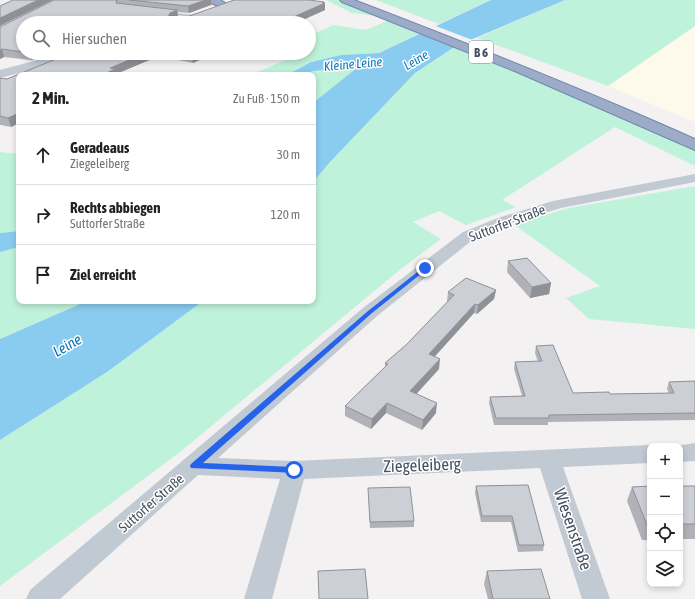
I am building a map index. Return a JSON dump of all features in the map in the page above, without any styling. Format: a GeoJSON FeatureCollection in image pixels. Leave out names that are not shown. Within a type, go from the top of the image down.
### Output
{"type":"FeatureCollection","features":[{"type":"Feature","properties":{"kind":"highway","name":"B 6"},"geometry":{"type":"LineString","coordinates":[[345,0],[371,8],[695,137]]}},
{"type":"Feature","properties":{"kind":"highway","name":"B 6"},"geometry":{"type":"LineString","coordinates":[[357,0],[371,8]]}},
{"type":"Feature","properties":{"kind":"highway","name":"B 6"},"geometry":{"type":"LineString","coordinates":[[595,96],[695,145]]}},
{"type":"Feature","properties":{"kind":"street"},"geometry":{"type":"LineString","coordinates":[[191,16],[204,10],[224,6]]}},
{"type":"Feature","properties":{"kind":"street"},"geometry":{"type":"LineString","coordinates":[[0,74],[52,60]]}},
{"type":"Feature","properties":{"kind":"street","name":"Suttorfer Straße"},"geometry":{"type":"LineString","coordinates":[[40,599],[370,312],[469,235],[503,221],[558,204],[695,178]]}},
{"type":"Feature","properties":{"kind":"street"},"geometry":{"type":"LineString","coordinates":[[683,453],[695,452]]}},
{"type":"Feature","properties":{"kind":"street","name":"Ziegeleiberg"},"geometry":{"type":"LineString","coordinates":[[194,466],[294,470],[549,460],[647,454]]}},
{"type":"Feature","properties":{"kind":"street","name":"Wiesenstraße"},"geometry":{"type":"LineString","coordinates":[[549,460],[596,599]]}},
{"type":"Feature","properties":{"kind":"street"},"geometry":{"type":"LineString","coordinates":[[258,599],[294,470]]}},
{"type":"Feature","properties":{"kind":"lane"},"geometry":{"type":"LineString","coordinates":[[158,12],[204,10]]}},
{"type":"Feature","properties":{"kind":"shaded area"},"geometry":{"type":"Polygon","coordinates":[[[695,26],[695,122],[608,86],[695,26]]]}},
{"type":"Feature","properties":{"kind":"green space"},"geometry":{"type":"Polygon","coordinates":[[[326,0],[339,0],[378,16],[352,13],[326,0]]]}},
{"type":"Feature","properties":{"kind":"green space"},"geometry":{"type":"Polygon","coordinates":[[[376,0],[491,0],[439,24],[376,0]]]}},
{"type":"Feature","properties":{"kind":"green space"},"geometry":{"type":"Polygon","coordinates":[[[565,0],[695,0],[695,26],[608,86],[477,38],[565,0]]]}},
{"type":"Feature","properties":{"kind":"green space"},"geometry":{"type":"Polygon","coordinates":[[[389,20],[420,33],[379,53],[341,55],[311,62],[293,72],[258,72],[285,60],[316,60],[316,33],[333,25],[366,30],[389,20]]]}},
{"type":"Feature","properties":{"kind":"green space"},"geometry":{"type":"Polygon","coordinates":[[[456,46],[534,78],[695,151],[695,166],[615,127],[502,200],[516,207],[466,225],[439,211],[413,222],[441,239],[402,268],[180,452],[0,586],[0,440],[107,372],[199,304],[316,304],[316,178],[415,73],[456,46]]]}},
{"type":"Feature","properties":{"kind":"green space"},"geometry":{"type":"Polygon","coordinates":[[[359,67],[316,101],[316,72],[311,72],[359,67]]]}},
{"type":"Feature","properties":{"kind":"green space"},"geometry":{"type":"Polygon","coordinates":[[[0,152],[16,154],[16,231],[0,233],[0,152]]]}},
{"type":"Feature","properties":{"kind":"green space"},"geometry":{"type":"Polygon","coordinates":[[[695,186],[695,329],[589,319],[566,298],[600,286],[513,224],[569,208],[695,186]]]}},
{"type":"Feature","properties":{"kind":"green space"},"geometry":{"type":"Polygon","coordinates":[[[16,248],[16,304],[80,304],[0,339],[0,252],[16,248]]]}},
{"type":"Feature","properties":{"kind":"water"},"geometry":{"type":"Polygon","coordinates":[[[491,0],[565,0],[456,46],[415,73],[316,178],[316,101],[358,67],[311,72],[293,72],[311,62],[341,55],[379,53],[491,0]]]}},
{"type":"Feature","properties":{"kind":"water"},"geometry":{"type":"Polygon","coordinates":[[[16,231],[16,248],[0,252],[0,233],[16,231]]]}},
{"type":"Feature","properties":{"kind":"water","name":"Leine"},"geometry":{"type":"Polygon","coordinates":[[[199,304],[107,372],[0,440],[0,339],[78,305],[199,304]]]}},
{"type":"Feature","properties":{"kind":"pier"},"geometry":{"type":"Polygon","coordinates":[[[433,25],[475,41],[458,47],[418,31],[433,25]]]}},
{"type":"Feature","properties":{"kind":"building"},"geometry":{"type":"Polygon","coordinates":[[[13,0],[38,0],[0,18],[0,6],[13,0]]]}},
{"type":"Feature","properties":{"kind":"building"},"geometry":{"type":"Polygon","coordinates":[[[54,0],[117,0],[116,3],[177,10],[170,13],[168,16],[22,16],[54,0]]]}},
{"type":"Feature","properties":{"kind":"building"},"geometry":{"type":"Polygon","coordinates":[[[129,0],[206,0],[188,6],[129,0]]]}},
{"type":"Feature","properties":{"kind":"building"},"geometry":{"type":"Polygon","coordinates":[[[234,0],[309,0],[325,3],[296,16],[190,16],[234,0]]]}},
{"type":"Feature","properties":{"kind":"building"},"geometry":{"type":"Polygon","coordinates":[[[16,19],[16,51],[0,50],[0,27],[16,19]]]}},
{"type":"Feature","properties":{"kind":"building"},"geometry":{"type":"Polygon","coordinates":[[[54,60],[129,60],[110,68],[115,69],[108,72],[24,72],[54,60]]]}},
{"type":"Feature","properties":{"kind":"building"},"geometry":{"type":"Polygon","coordinates":[[[16,75],[16,114],[8,118],[0,116],[0,78],[7,79],[16,75]]]}},
{"type":"Feature","properties":{"kind":"building"},"geometry":{"type":"Polygon","coordinates":[[[527,258],[551,283],[532,287],[508,261],[527,258]]]}},
{"type":"Feature","properties":{"kind":"building"},"geometry":{"type":"Polygon","coordinates":[[[466,278],[496,290],[478,305],[475,304],[429,354],[440,359],[410,391],[437,403],[423,420],[387,403],[372,419],[345,406],[388,364],[385,363],[406,345],[454,295],[448,292],[466,278]]]}},
{"type":"Feature","properties":{"kind":"building"},"geometry":{"type":"Polygon","coordinates":[[[553,345],[573,393],[674,393],[669,382],[695,381],[695,413],[549,415],[549,418],[496,418],[490,397],[525,396],[515,362],[542,361],[536,346],[553,345]]]}},
{"type":"Feature","properties":{"kind":"building"},"geometry":{"type":"Polygon","coordinates":[[[528,485],[544,545],[519,545],[512,516],[482,516],[476,486],[528,485]]]}},
{"type":"Feature","properties":{"kind":"building"},"geometry":{"type":"Polygon","coordinates":[[[647,486],[647,525],[632,487],[647,486]]]}},
{"type":"Feature","properties":{"kind":"building"},"geometry":{"type":"Polygon","coordinates":[[[683,486],[695,486],[695,524],[683,524],[683,486]]]}},
{"type":"Feature","properties":{"kind":"building"},"geometry":{"type":"Polygon","coordinates":[[[410,487],[414,521],[370,522],[368,488],[410,487]]]}},
{"type":"Feature","properties":{"kind":"building"},"geometry":{"type":"Polygon","coordinates":[[[365,569],[368,599],[319,599],[318,571],[365,569]]]}},
{"type":"Feature","properties":{"kind":"building"},"geometry":{"type":"Polygon","coordinates":[[[541,569],[550,599],[493,599],[487,571],[541,569]]]}},
{"type":"Feature","properties":{"kind":"route"},"geometry":{"type":"LineString","coordinates":[[294,470],[194,466],[370,312],[425,268]]}},
{"type":"Feature","properties":{"kind":"water label","name":"Kleine Leine"},"geometry":{"type":"Point","coordinates":[353,64]}}]}
